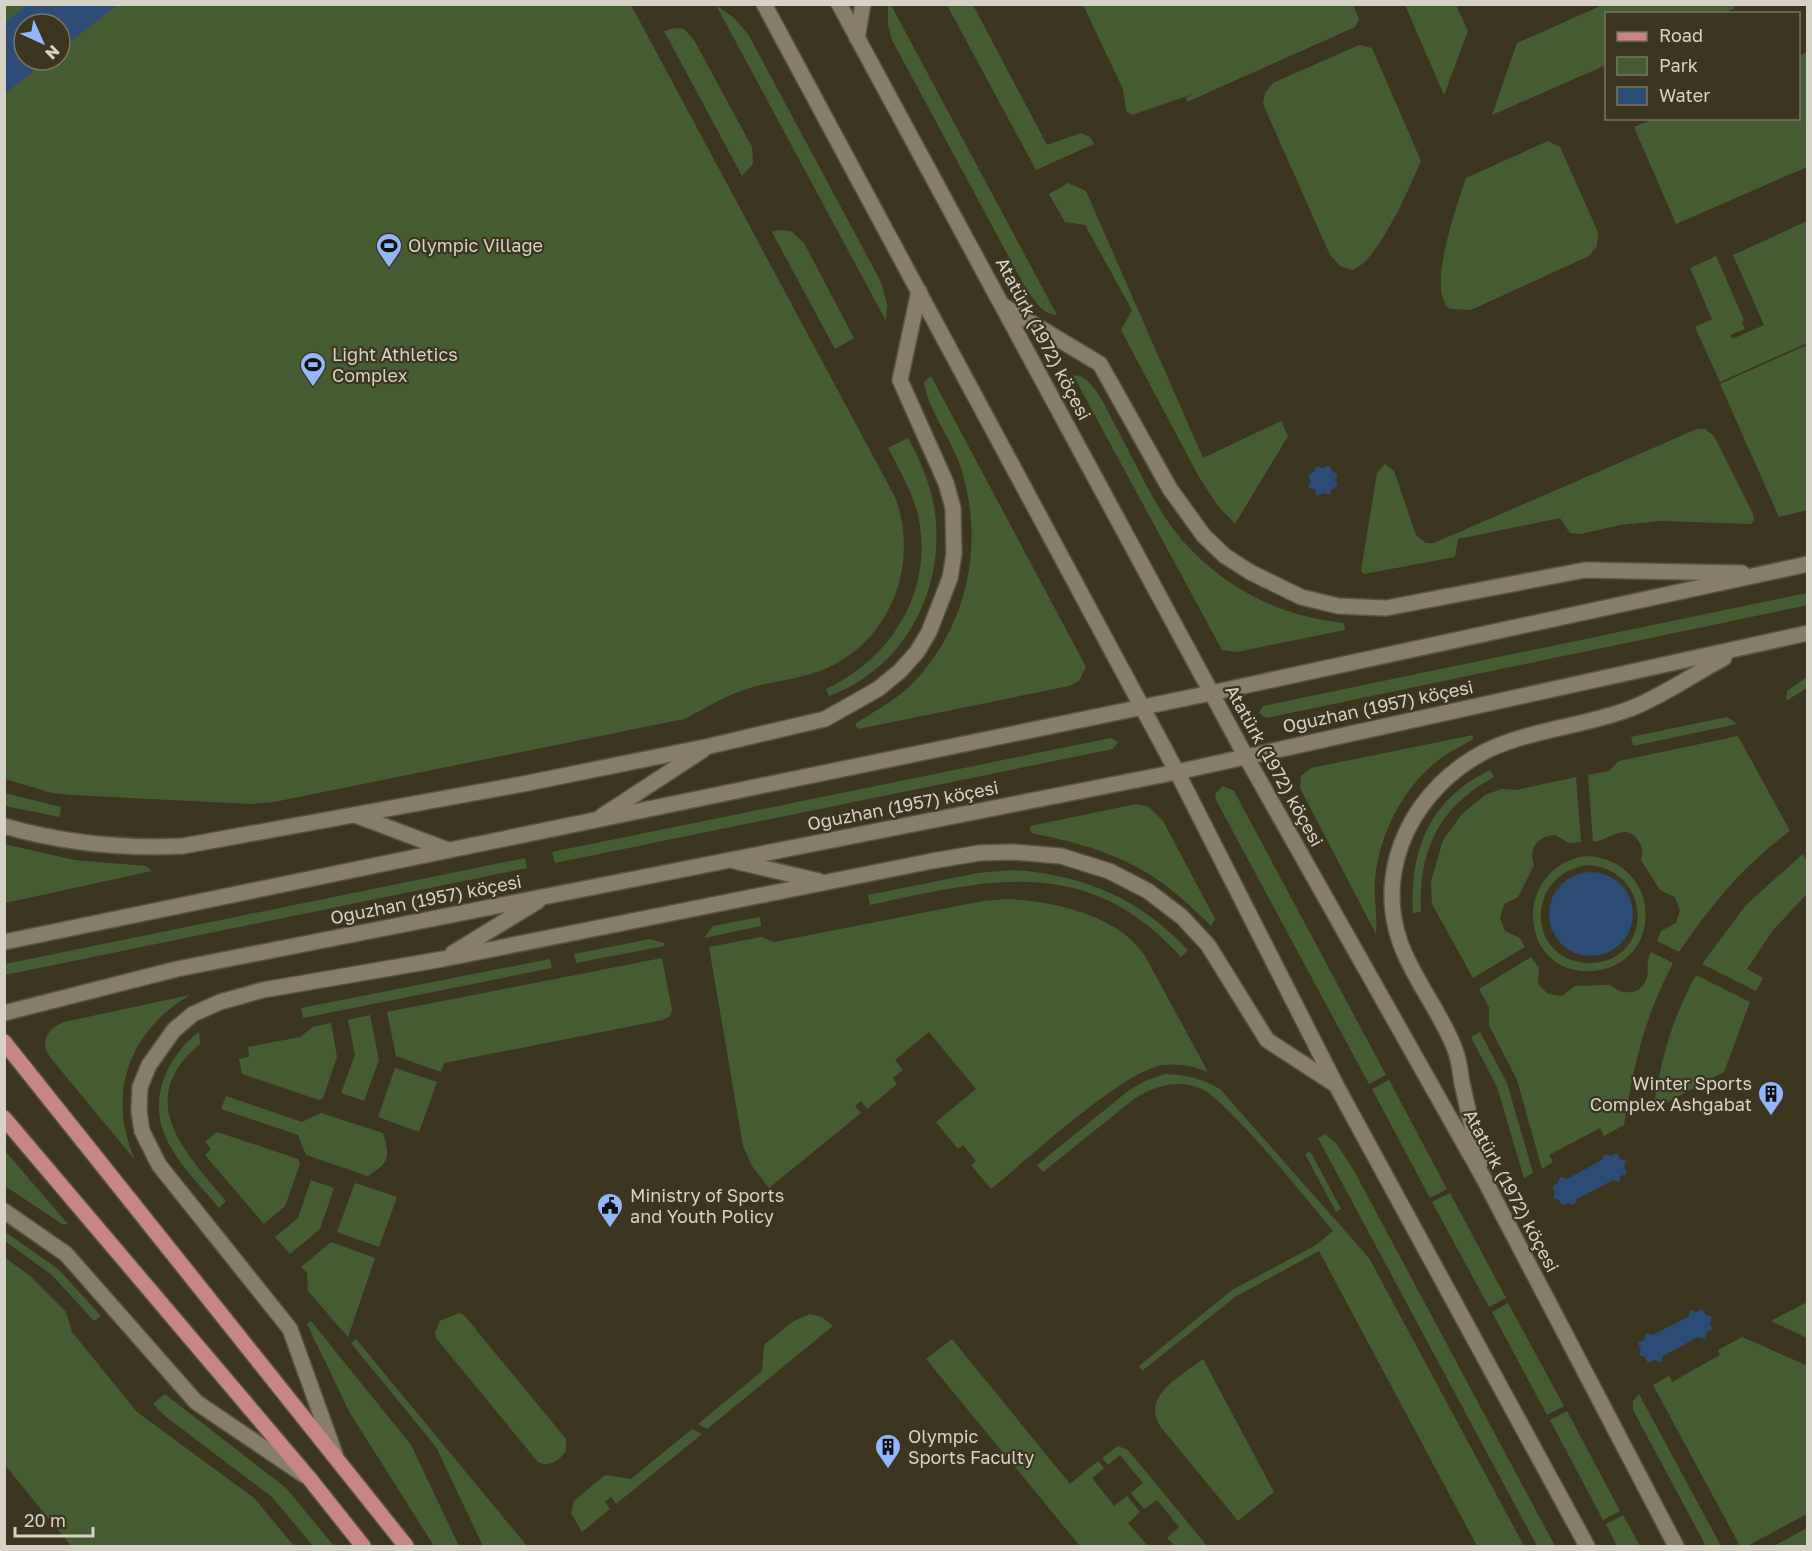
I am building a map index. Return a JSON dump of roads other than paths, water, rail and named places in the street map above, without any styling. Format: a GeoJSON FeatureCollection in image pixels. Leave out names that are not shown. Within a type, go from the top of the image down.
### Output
{"type":"FeatureCollection","features":[{"type":"Feature","properties":{"kind":"main road"},"geometry":{"type":"LineString","coordinates":[[750,4],[766,9],[919,291],[1140,708],[1177,772],[1336,1085],[1587,1546]]}},
{"type":"Feature","properties":{"kind":"main road","name":"Atatürk (1972) köçesi"},"geometry":{"type":"LineString","coordinates":[[839,4],[1245,755],[1484,1177],[1676,1546]]}},
{"type":"Feature","properties":{"kind":"main road"},"geometry":{"type":"LineString","coordinates":[[857,38],[863,4]]}},
{"type":"Feature","properties":{"kind":"main road"},"geometry":{"type":"LineString","coordinates":[[4,826],[69,841],[154,847],[183,846],[263,833],[710,746],[825,719],[849,708],[900,671],[917,652],[940,609],[950,578],[954,554],[953,508],[936,457],[900,380],[919,291]]}},
{"type":"Feature","properties":{"kind":"main road"},"geometry":{"type":"LineString","coordinates":[[1002,305],[1100,364],[1170,489],[1204,536],[1225,556],[1250,572],[1301,597],[1338,606],[1386,608],[1585,570],[1769,574]]}},
{"type":"Feature","properties":{"kind":"main road"},"geometry":{"type":"LineString","coordinates":[[4,942],[1212,693],[1808,564]]}},
{"type":"Feature","properties":{"kind":"main road","name":"Oguzhan (1957) köçesi"},"geometry":{"type":"LineString","coordinates":[[4,1013],[177,969],[1177,772],[1245,755],[1737,651],[1808,633]]}},
{"type":"Feature","properties":{"kind":"main road"},"geometry":{"type":"LineString","coordinates":[[1484,1177],[1455,1048],[1400,942],[1392,910],[1391,884],[1394,864],[1410,821],[1421,804],[1441,785],[1467,762],[1489,750],[1632,708],[1737,651]]}},
{"type":"Feature","properties":{"kind":"main road"},"geometry":{"type":"LineString","coordinates":[[596,820],[710,746]]}},
{"type":"Feature","properties":{"kind":"main road"},"geometry":{"type":"LineString","coordinates":[[354,815],[448,850]]}},
{"type":"Feature","properties":{"kind":"main road"},"geometry":{"type":"LineString","coordinates":[[335,1454],[290,1329],[159,1165],[148,1147],[139,1111],[140,1088],[149,1065],[174,1030],[194,1014],[220,1002],[263,990],[443,959],[823,882],[979,853],[1012,852],[1061,856],[1109,872],[1148,891],[1182,917],[1208,945],[1267,1040],[1336,1085]]}},
{"type":"Feature","properties":{"kind":"main road"},"geometry":{"type":"LineString","coordinates":[[729,860],[823,882]]}},
{"type":"Feature","properties":{"kind":"main road"},"geometry":{"type":"LineString","coordinates":[[443,959],[547,895]]}},
{"type":"Feature","properties":{"kind":"main road"},"geometry":{"type":"LineString","coordinates":[[4,1042],[335,1454],[406,1546]]}},
{"type":"Feature","properties":{"kind":"main road"},"geometry":{"type":"LineString","coordinates":[[4,1118],[309,1478],[363,1546]]}},
{"type":"Feature","properties":{"kind":"main road"},"geometry":{"type":"LineString","coordinates":[[4,1211],[66,1254],[196,1402],[309,1478]]}},
{"type":"Feature","properties":{"kind":"water"},"geometry":{"type":"Polygon","coordinates":[[[28,4],[117,5],[72,41],[72,12],[18,12],[28,4]]]}},
{"type":"Feature","properties":{"kind":"water"},"geometry":{"type":"Polygon","coordinates":[[[12,17],[12,72],[32,72],[5,94],[5,23],[12,17]]]}},
{"type":"Feature","properties":{"kind":"water"},"geometry":{"type":"Polygon","coordinates":[[[1329,465],[1332,471],[1338,474],[1335,480],[1338,486],[1332,489],[1330,495],[1324,493],[1317,496],[1315,490],[1308,487],[1311,481],[1308,475],[1314,472],[1316,466],[1323,468],[1329,465]]]}},
{"type":"Feature","properties":{"kind":"water"},"geometry":{"type":"Polygon","coordinates":[[[1591,872],[1607,875],[1621,884],[1630,898],[1633,914],[1630,930],[1621,944],[1607,953],[1591,956],[1575,953],[1561,944],[1552,930],[1549,914],[1552,898],[1561,884],[1575,875],[1591,872]]]}},
{"type":"Feature","properties":{"kind":"water"},"geometry":{"type":"Polygon","coordinates":[[[1617,1153],[1620,1159],[1626,1161],[1624,1167],[1627,1173],[1621,1176],[1619,1182],[1613,1180],[1577,1199],[1574,1205],[1568,1203],[1562,1206],[1559,1200],[1553,1198],[1555,1192],[1552,1186],[1558,1183],[1560,1177],[1567,1179],[1602,1160],[1605,1154],[1611,1156],[1617,1153]]]}},
{"type":"Feature","properties":{"kind":"water"},"geometry":{"type":"Polygon","coordinates":[[[1702,1309],[1706,1315],[1712,1317],[1710,1324],[1713,1329],[1707,1332],[1705,1339],[1698,1337],[1663,1356],[1661,1362],[1654,1360],[1648,1363],[1645,1357],[1639,1355],[1641,1349],[1638,1343],[1644,1340],[1646,1333],[1653,1335],[1688,1317],[1691,1310],[1697,1312],[1702,1309]]]}},
{"type":"Feature","properties":{"kind":"place","name":"Olympic Village"},"geometry":{"type":"Point","coordinates":[389,269]}},
{"type":"Feature","properties":{"kind":"place","name":"Light Athletics Complex"},"geometry":{"type":"Point","coordinates":[313,388]}},
{"type":"Feature","properties":{"kind":"place","name":"Winter Sports Complex Ashgabat"},"geometry":{"type":"Point","coordinates":[1771,1117]}},
{"type":"Feature","properties":{"kind":"place","name":"Ministry of Sports and Youth Policy"},"geometry":{"type":"Point","coordinates":[610,1229]}},
{"type":"Feature","properties":{"kind":"place","name":"Olympic Sports Faculty"},"geometry":{"type":"Point","coordinates":[888,1470]}}]}
